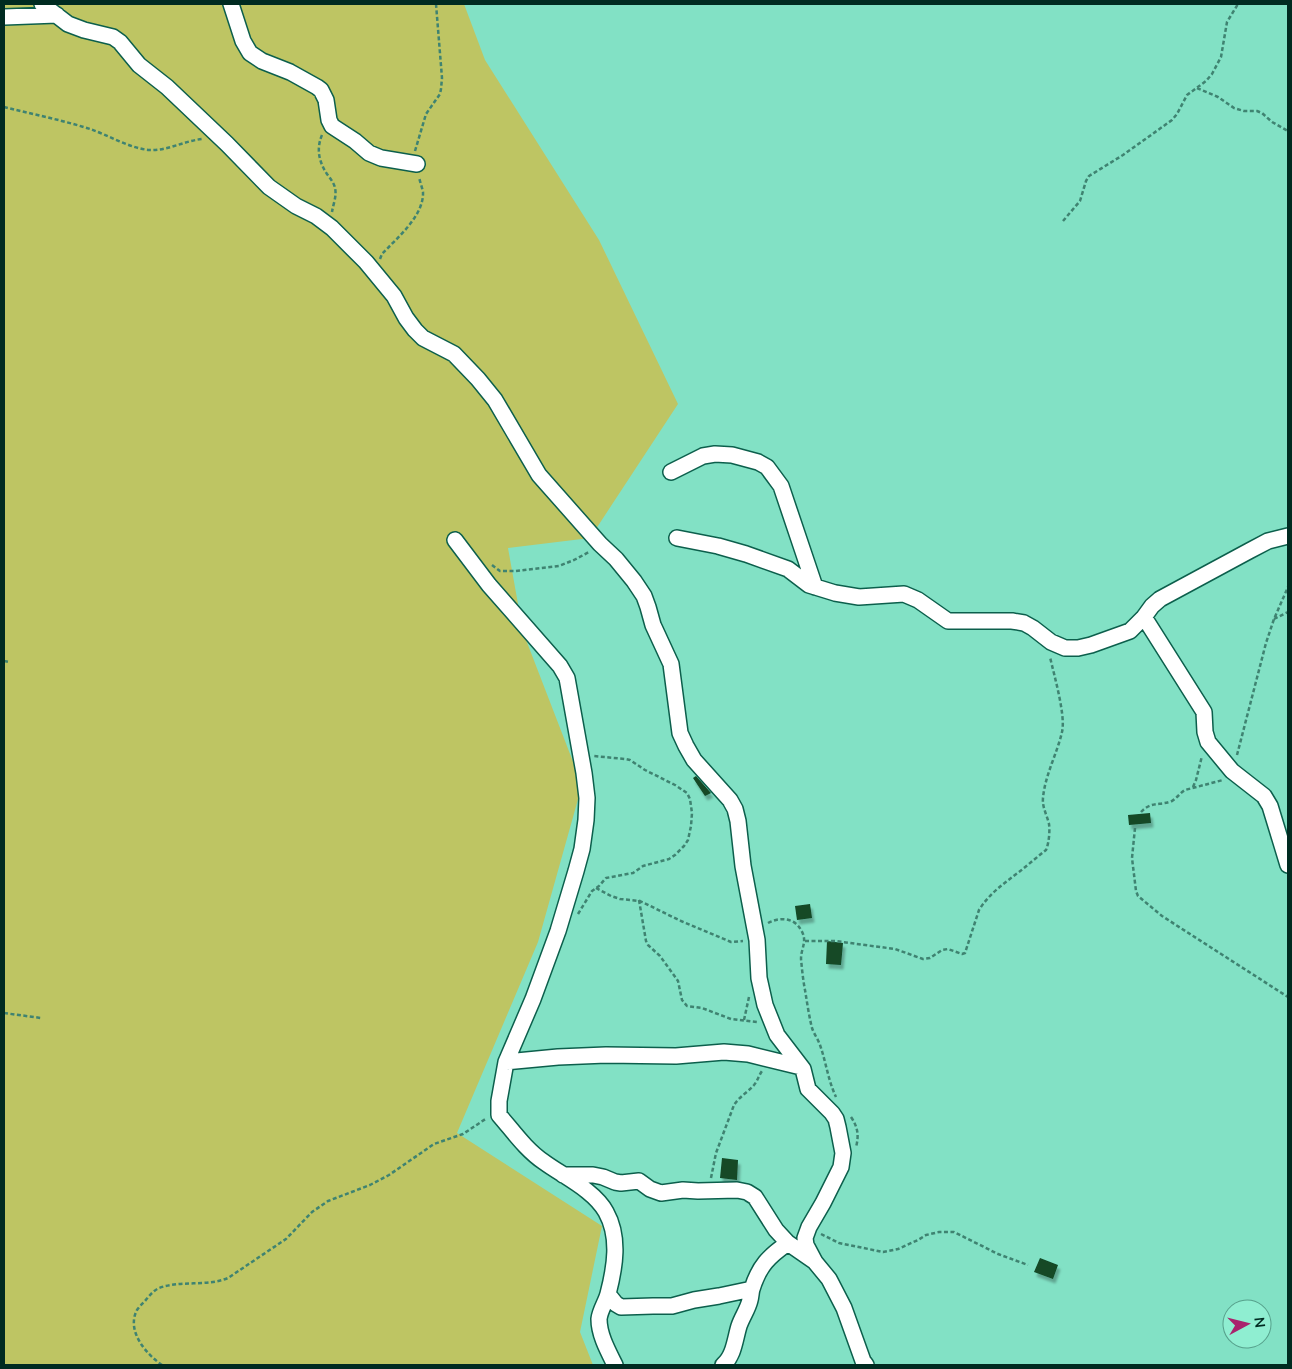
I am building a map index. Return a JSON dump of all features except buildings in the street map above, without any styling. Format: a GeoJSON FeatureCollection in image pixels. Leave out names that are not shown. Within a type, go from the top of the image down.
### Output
{"type":"FeatureCollection","features":[{"type":"Feature","properties":{"kind":"street"},"geometry":{"type":"LineString","coordinates":[[42,4],[68,24],[113,37],[120,42],[139,66],[167,87],[270,186],[296,206],[316,216],[366,262],[394,296],[415,330],[423,338],[454,354],[478,379],[495,400],[540,475],[600,544],[616,559],[644,596],[653,625],[671,664],[680,733],[694,760],[730,800],[735,810],[756,936],[761,994],[778,1035],[803,1069],[808,1089],[836,1119],[843,1153],[841,1167],[808,1228],[805,1238],[815,1262],[829,1279],[844,1308],[866,1365]]}},
{"type":"Feature","properties":{"kind":"street"},"geometry":{"type":"LineString","coordinates":[[231,4],[243,41],[250,53],[262,61],[290,72],[321,90],[326,100],[328,120],[332,126],[369,153],[381,158],[417,164]]}},
{"type":"Feature","properties":{"kind":"street"},"geometry":{"type":"LineString","coordinates":[[4,17],[57,15]]}},
{"type":"Feature","properties":{"kind":"street"},"geometry":{"type":"LineString","coordinates":[[671,472],[703,456],[715,454],[758,462],[767,467],[781,486],[814,588]]}},
{"type":"Feature","properties":{"kind":"street"},"geometry":{"type":"LineString","coordinates":[[677,538],[736,551],[788,569],[814,588],[859,597],[904,594],[918,600],[948,621],[1012,621],[1024,623],[1052,642],[1065,648],[1078,648],[1130,631],[1160,599],[1268,541],[1288,536]]}},
{"type":"Feature","properties":{"kind":"street"},"geometry":{"type":"LineString","coordinates":[[455,540],[489,585],[563,671],[566,678],[587,798],[582,849],[558,931],[533,999],[506,1062],[498,1110],[499,1115],[528,1149],[542,1162],[582,1187],[601,1204],[607,1213],[616,1252],[608,1294],[600,1314],[600,1327],[615,1365]]}},
{"type":"Feature","properties":{"kind":"street"},"geometry":{"type":"LineString","coordinates":[[1144,617],[1204,712],[1205,732],[1208,742],[1235,773],[1264,796],[1270,806],[1288,865]]}},
{"type":"Feature","properties":{"kind":"street"},"geometry":{"type":"LineString","coordinates":[[506,1062],[558,1057],[606,1055],[676,1056],[724,1052],[748,1054],[801,1067]]}},
{"type":"Feature","properties":{"kind":"street"},"geometry":{"type":"LineString","coordinates":[[563,1175],[603,1176],[621,1183],[639,1181],[650,1189],[661,1193],[683,1190],[737,1190],[751,1193],[761,1205],[776,1230],[788,1243],[815,1262]]}},
{"type":"Feature","properties":{"kind":"street"},"geometry":{"type":"LineString","coordinates":[[723,1365],[730,1356],[760,1270],[773,1253],[788,1243]]}},
{"type":"Feature","properties":{"kind":"street"},"geometry":{"type":"LineString","coordinates":[[608,1294],[621,1307],[672,1306],[752,1289]]}},
{"type":"Feature","properties":{"kind":"path"},"geometry":{"type":"LineString","coordinates":[[374,271],[382,254],[414,219],[420,209],[423,193],[415,148],[426,114],[440,94],[442,78],[436,4]]}},
{"type":"Feature","properties":{"kind":"path"},"geometry":{"type":"LineString","coordinates":[[1062,221],[1080,201],[1086,180],[1090,176],[1172,120],[1187,95],[1212,74],[1221,57],[1227,22],[1238,4]]}},
{"type":"Feature","properties":{"kind":"path"},"geometry":{"type":"LineString","coordinates":[[1197,88],[1218,97],[1234,108],[1262,113],[1272,122],[1288,131]]}},
{"type":"Feature","properties":{"kind":"path"},"geometry":{"type":"LineString","coordinates":[[4,106],[92,129],[145,150],[172,147],[199,139],[206,139]]}},
{"type":"Feature","properties":{"kind":"path"},"geometry":{"type":"LineString","coordinates":[[327,225],[336,190],[319,159],[319,148],[328,120]]}},
{"type":"Feature","properties":{"kind":"path"},"geometry":{"type":"LineString","coordinates":[[488,563],[500,571],[559,566],[582,556],[600,544]]}},
{"type":"Feature","properties":{"kind":"path"},"geometry":{"type":"LineString","coordinates":[[1141,812],[1149,806],[1174,800],[1181,792],[1214,783],[1235,773],[1266,643],[1288,587]]}},
{"type":"Feature","properties":{"kind":"path"},"geometry":{"type":"LineString","coordinates":[[1274,619],[1288,612]]}},
{"type":"Feature","properties":{"kind":"path"},"geometry":{"type":"LineString","coordinates":[[805,941],[835,941],[895,949],[923,959],[930,958],[942,950],[948,949],[962,954],[965,953],[982,905],[1001,884],[1020,872],[1046,850],[1047,847],[1049,823],[1043,805],[1043,797],[1046,780],[1063,730],[1063,718],[1046,637]]}},
{"type":"Feature","properties":{"kind":"path"},"geometry":{"type":"LineString","coordinates":[[4,661],[10,662]]}},
{"type":"Feature","properties":{"kind":"path"},"geometry":{"type":"LineString","coordinates":[[577,917],[588,896],[609,876],[634,873],[643,866],[669,859],[675,855],[688,840],[692,813],[690,799],[687,794],[675,785],[630,760],[580,754]]}},
{"type":"Feature","properties":{"kind":"path"},"geometry":{"type":"LineString","coordinates":[[1192,788],[1202,756]]}},
{"type":"Feature","properties":{"kind":"path"},"geometry":{"type":"LineString","coordinates":[[1135,828],[1132,858],[1138,896],[1162,916],[1288,997]]}},
{"type":"Feature","properties":{"kind":"path"},"geometry":{"type":"LineString","coordinates":[[596,888],[620,899],[639,900],[730,942],[756,936],[773,920],[784,918],[799,926],[805,941],[801,957],[811,1023],[836,1097]]}},
{"type":"Feature","properties":{"kind":"path"},"geometry":{"type":"LineString","coordinates":[[639,900],[646,941],[676,978],[684,1003],[692,1008],[702,1008],[732,1019],[773,1024]]}},
{"type":"Feature","properties":{"kind":"path"},"geometry":{"type":"LineString","coordinates":[[4,1013],[41,1018]]}},
{"type":"Feature","properties":{"kind":"path"},"geometry":{"type":"LineString","coordinates":[[708,1191],[716,1154],[734,1105],[757,1081],[762,1071],[776,1060]]}},
{"type":"Feature","properties":{"kind":"path"},"geometry":{"type":"LineString","coordinates":[[162,1365],[146,1351],[137,1336],[134,1324],[137,1311],[150,1294],[157,1289],[170,1286],[206,1283],[228,1278],[286,1239],[312,1212],[328,1201],[370,1185],[434,1144],[463,1134],[498,1110]]}},
{"type":"Feature","properties":{"kind":"path"},"geometry":{"type":"LineString","coordinates":[[848,1113],[854,1121],[858,1132],[856,1146]]}},
{"type":"Feature","properties":{"kind":"path"},"geometry":{"type":"LineString","coordinates":[[808,1228],[839,1243],[883,1252],[898,1249],[926,1235],[939,1232],[954,1232],[998,1254],[1028,1265]]}},
{"type":"Feature","properties":{"kind":"green space"},"geometry":{"type":"Polygon","coordinates":[[[4,4],[464,4],[485,60],[599,240],[678,404],[590,538],[508,548],[523,632],[582,785],[538,942],[457,1133],[602,1226],[580,1332],[593,1365],[4,1365],[4,4]]]}}]}
